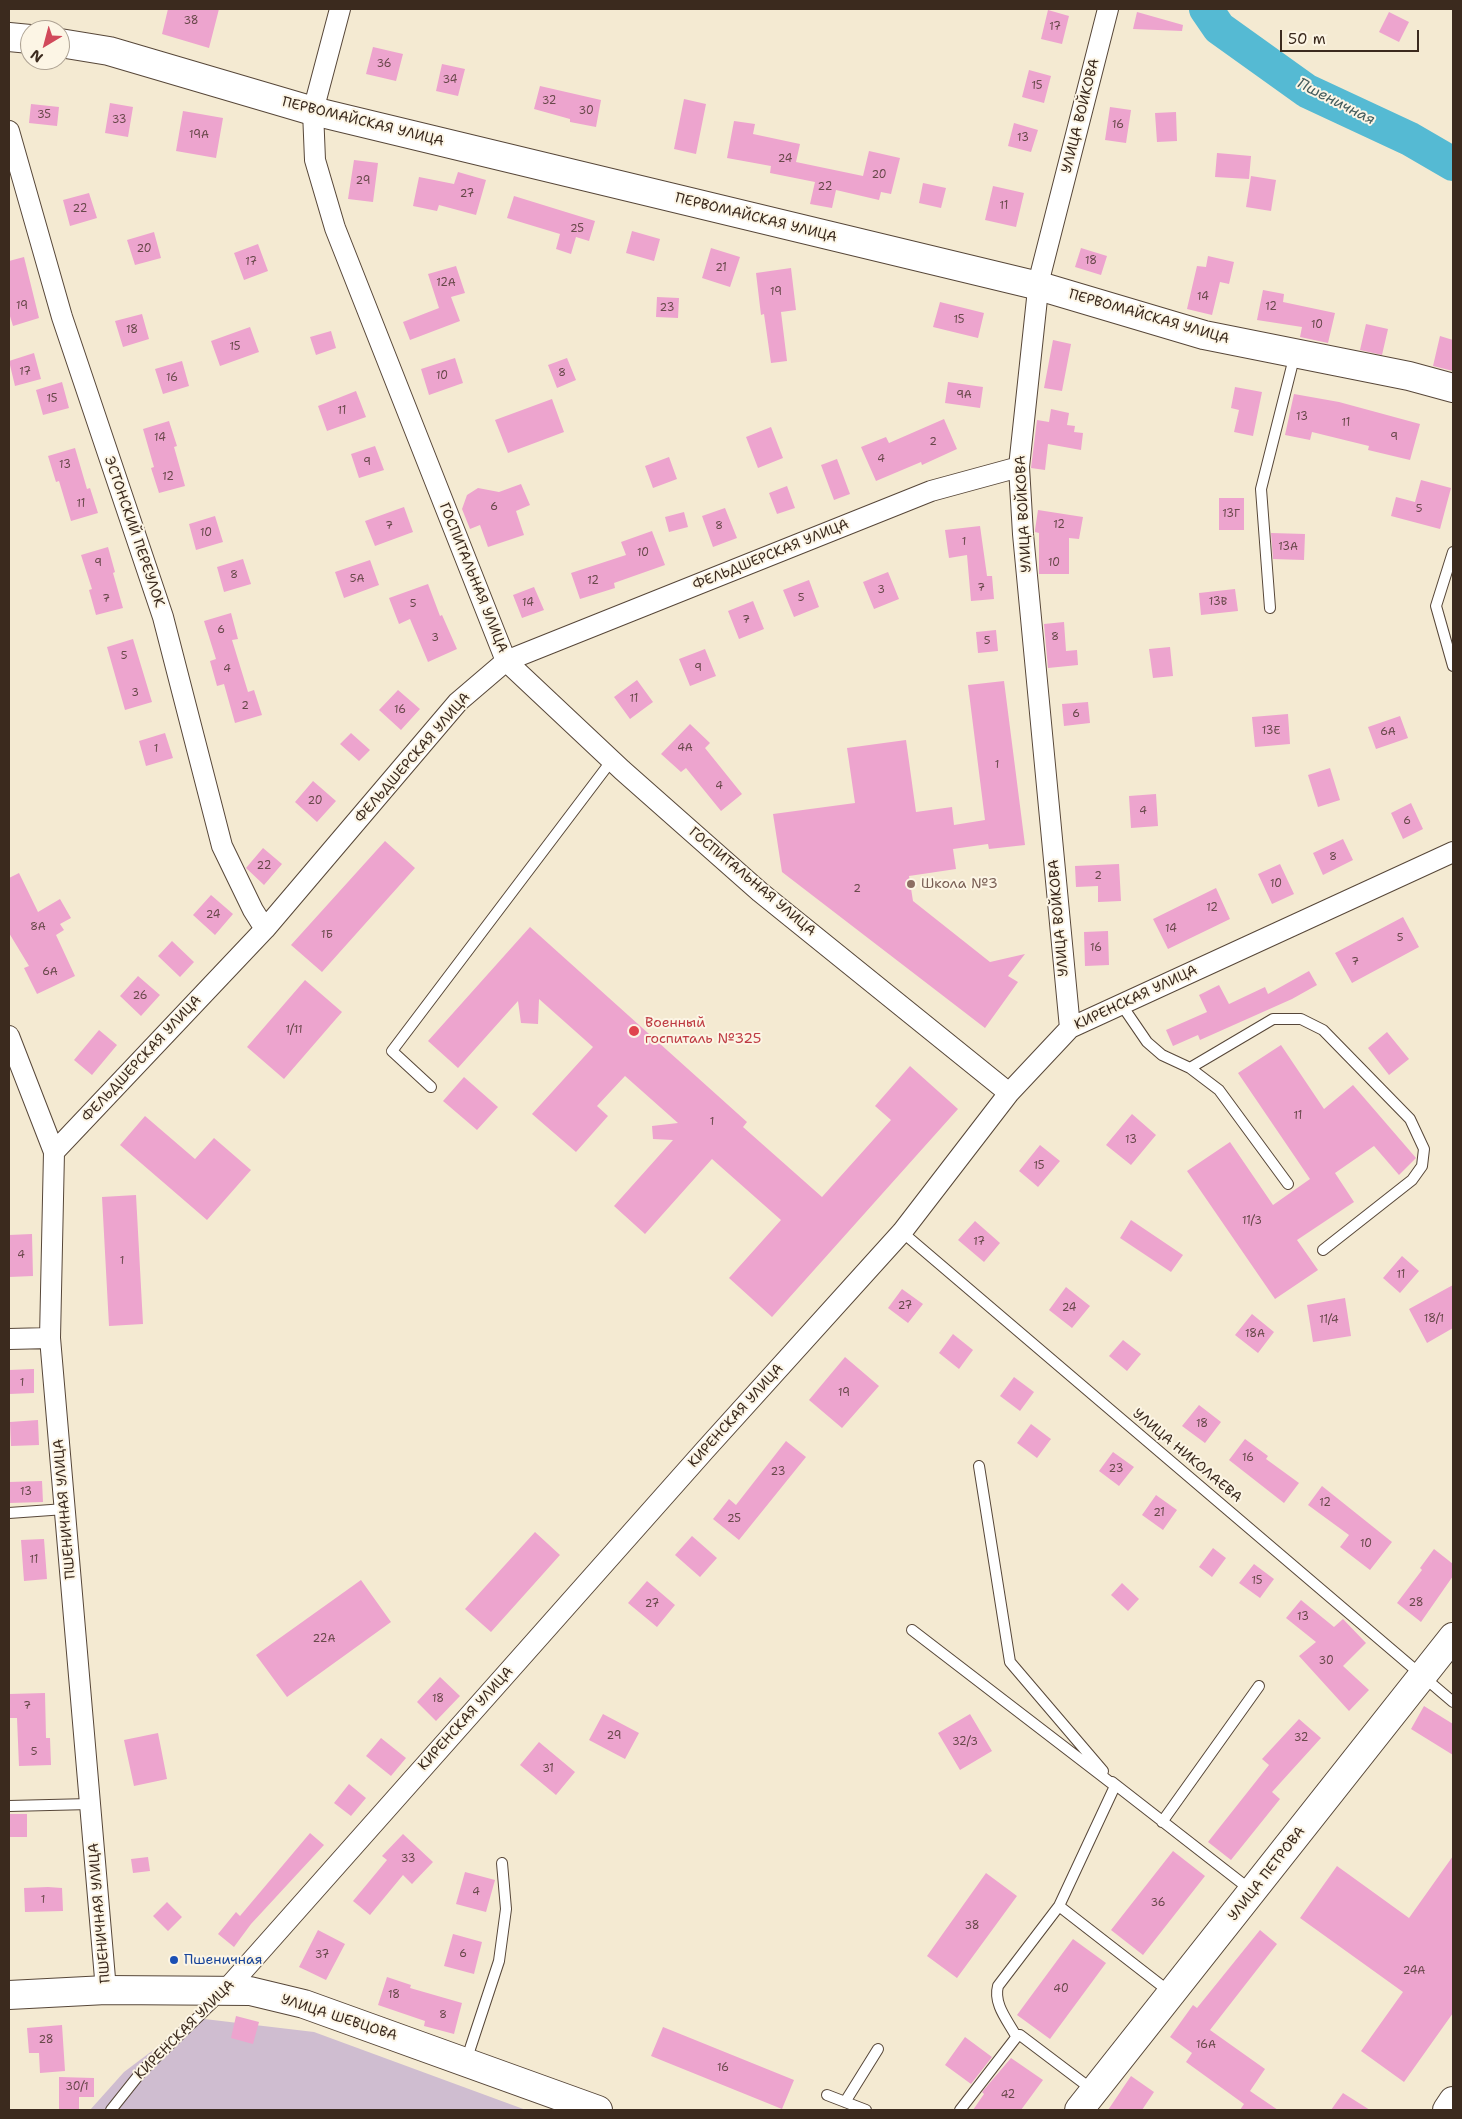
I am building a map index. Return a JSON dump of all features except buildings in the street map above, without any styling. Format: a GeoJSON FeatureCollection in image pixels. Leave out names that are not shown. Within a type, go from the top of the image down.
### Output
{"type":"FeatureCollection","features":[{"type":"Feature","properties":{"kind":"street","name":"ГОСПИТАЛЬНАЯ УЛИЦА"},"geometry":{"type":"LineString","coordinates":[[340,9],[313,111],[315,160],[335,228],[506,662],[760,892],[1009,1093]]}},
{"type":"Feature","properties":{"kind":"street","name":"УЛИЦА ВОЙКОВА"},"geometry":{"type":"LineString","coordinates":[[1070,1028],[1018,467],[1039,286],[1108,9]]}},
{"type":"Feature","properties":{"kind":"street","name":"ПЕРВОМАЙСКАЯ УЛИЦА"},"geometry":{"type":"LineString","coordinates":[[70,45],[109,52],[313,111],[1039,286],[1204,335],[1409,376],[1453,388]]}},
{"type":"Feature","properties":{"kind":"street","name":"ЭСТОНСКИЙ ПЕРЕУЛОК"},"geometry":{"type":"LineString","coordinates":[[9,131],[62,317],[163,617],[222,846],[253,910],[265,929]]}},
{"type":"Feature","properties":{"kind":"street","name":"ФЕЛЬДШЕРСКАЯ УЛИЦА"},"geometry":{"type":"LineString","coordinates":[[54,1152],[265,929],[458,702],[506,662],[931,491],[1018,467]]}},
{"type":"Feature","properties":{"kind":"street","name":"КИРЕНСКАЯ УЛИЦА"},"geometry":{"type":"LineString","coordinates":[[224,1992],[698,1457],[902,1232],[1009,1093],[1070,1028],[1453,852]]}},
{"type":"Feature","properties":{"kind":"street","name":"ПШЕНИЧНАЯ УЛИЦА"},"geometry":{"type":"LineString","coordinates":[[9,1036],[54,1152],[50,1338],[106,1990]]}},
{"type":"Feature","properties":{"kind":"street"},"geometry":{"type":"LineString","coordinates":[[9,1339],[50,1338]]}},
{"type":"Feature","properties":{"kind":"street","name":"УЛИЦА ПЕТРОВА"},"geometry":{"type":"LineString","coordinates":[[1087,2101],[1453,1637]]}},
{"type":"Feature","properties":{"kind":"street","name":"УЛИЦА ШЕВЦОВА"},"geometry":{"type":"LineString","coordinates":[[9,1995],[106,1990],[250,1991],[304,2004],[598,2110]]}},
{"type":"Feature","properties":{"kind":"street"},"geometry":{"type":"LineString","coordinates":[[1447,2110],[1453,2101]]}},
{"type":"Feature","properties":{"kind":"lane"},"geometry":{"type":"LineString","coordinates":[[1270,608],[1261,489],[1295,353]]}},
{"type":"Feature","properties":{"kind":"lane"},"geometry":{"type":"LineString","coordinates":[[1453,552],[1436,606],[1451,652],[1453,666]]}},
{"type":"Feature","properties":{"kind":"lane"},"geometry":{"type":"LineString","coordinates":[[431,1087],[392,1051],[612,760]]}},
{"type":"Feature","properties":{"kind":"lane"},"geometry":{"type":"LineString","coordinates":[[1121,1004],[1147,1042],[1162,1056],[1190,1068],[1219,1090],[1288,1184]]}},
{"type":"Feature","properties":{"kind":"lane"},"geometry":{"type":"LineString","coordinates":[[1190,1068],[1273,1019],[1301,1019],[1324,1030],[1410,1119],[1424,1149],[1422,1166],[1412,1180],[1323,1250]]}},
{"type":"Feature","properties":{"kind":"lane","name":"УЛИЦА НИКОЛАЕВА"},"geometry":{"type":"LineString","coordinates":[[902,1232],[1424,1675],[1453,1702]]}},
{"type":"Feature","properties":{"kind":"lane"},"geometry":{"type":"LineString","coordinates":[[979,1466],[1010,1662],[1115,1786]]}},
{"type":"Feature","properties":{"kind":"lane"},"geometry":{"type":"LineString","coordinates":[[9,1512],[65,1510]]}},
{"type":"Feature","properties":{"kind":"lane"},"geometry":{"type":"LineString","coordinates":[[912,1630],[1253,1892]]}},
{"type":"Feature","properties":{"kind":"lane"},"geometry":{"type":"LineString","coordinates":[[1162,1822],[1259,1686]]}},
{"type":"Feature","properties":{"kind":"lane"},"geometry":{"type":"LineString","coordinates":[[1016,2036],[1001,2010],[996,1994],[998,1986],[1059,1906],[1115,1786]]}},
{"type":"Feature","properties":{"kind":"lane"},"geometry":{"type":"LineString","coordinates":[[9,1806],[90,1804]]}},
{"type":"Feature","properties":{"kind":"lane"},"geometry":{"type":"LineString","coordinates":[[466,2062],[499,1961],[506,1909],[502,1862]]}},
{"type":"Feature","properties":{"kind":"lane"},"geometry":{"type":"LineString","coordinates":[[1059,1906],[1172,1994]]}},
{"type":"Feature","properties":{"kind":"lane","name":"КИРЕНСКАЯ УЛИЦА"},"geometry":{"type":"LineString","coordinates":[[111,2110],[142,2071],[224,1992]]}},
{"type":"Feature","properties":{"kind":"lane"},"geometry":{"type":"LineString","coordinates":[[1016,2036],[1020,2035],[1087,2101]]}},
{"type":"Feature","properties":{"kind":"lane"},"geometry":{"type":"LineString","coordinates":[[960,2110],[1016,2036]]}},
{"type":"Feature","properties":{"kind":"lane"},"geometry":{"type":"LineString","coordinates":[[845,2102],[878,2049]]}},
{"type":"Feature","properties":{"kind":"lane"},"geometry":{"type":"LineString","coordinates":[[827,2095],[866,2110]]}},
{"type":"Feature","properties":{"kind":"shaded area"},"geometry":{"type":"Polygon","coordinates":[[[196,2018],[314,2032],[526,2110],[90,2110],[124,2072],[196,2018]]]}},
{"type":"Feature","properties":{"kind":"waterway","name":"Пшеничная"},"geometry":{"type":"LineString","coordinates":[[1206,9],[1219,28],[1307,91],[1410,139],[1453,164]]}},
{"type":"Feature","properties":{"kind":"place","name":"Школа №3"},"geometry":{"type":"Point","coordinates":[911,884]}},
{"type":"Feature","properties":{"kind":"place","name":"Военный госпиталь №325"},"geometry":{"type":"Point","coordinates":[634,1031]}},
{"type":"Feature","properties":{"kind":"place","name":"Пшеничная"},"geometry":{"type":"Point","coordinates":[174,1960]}}]}
